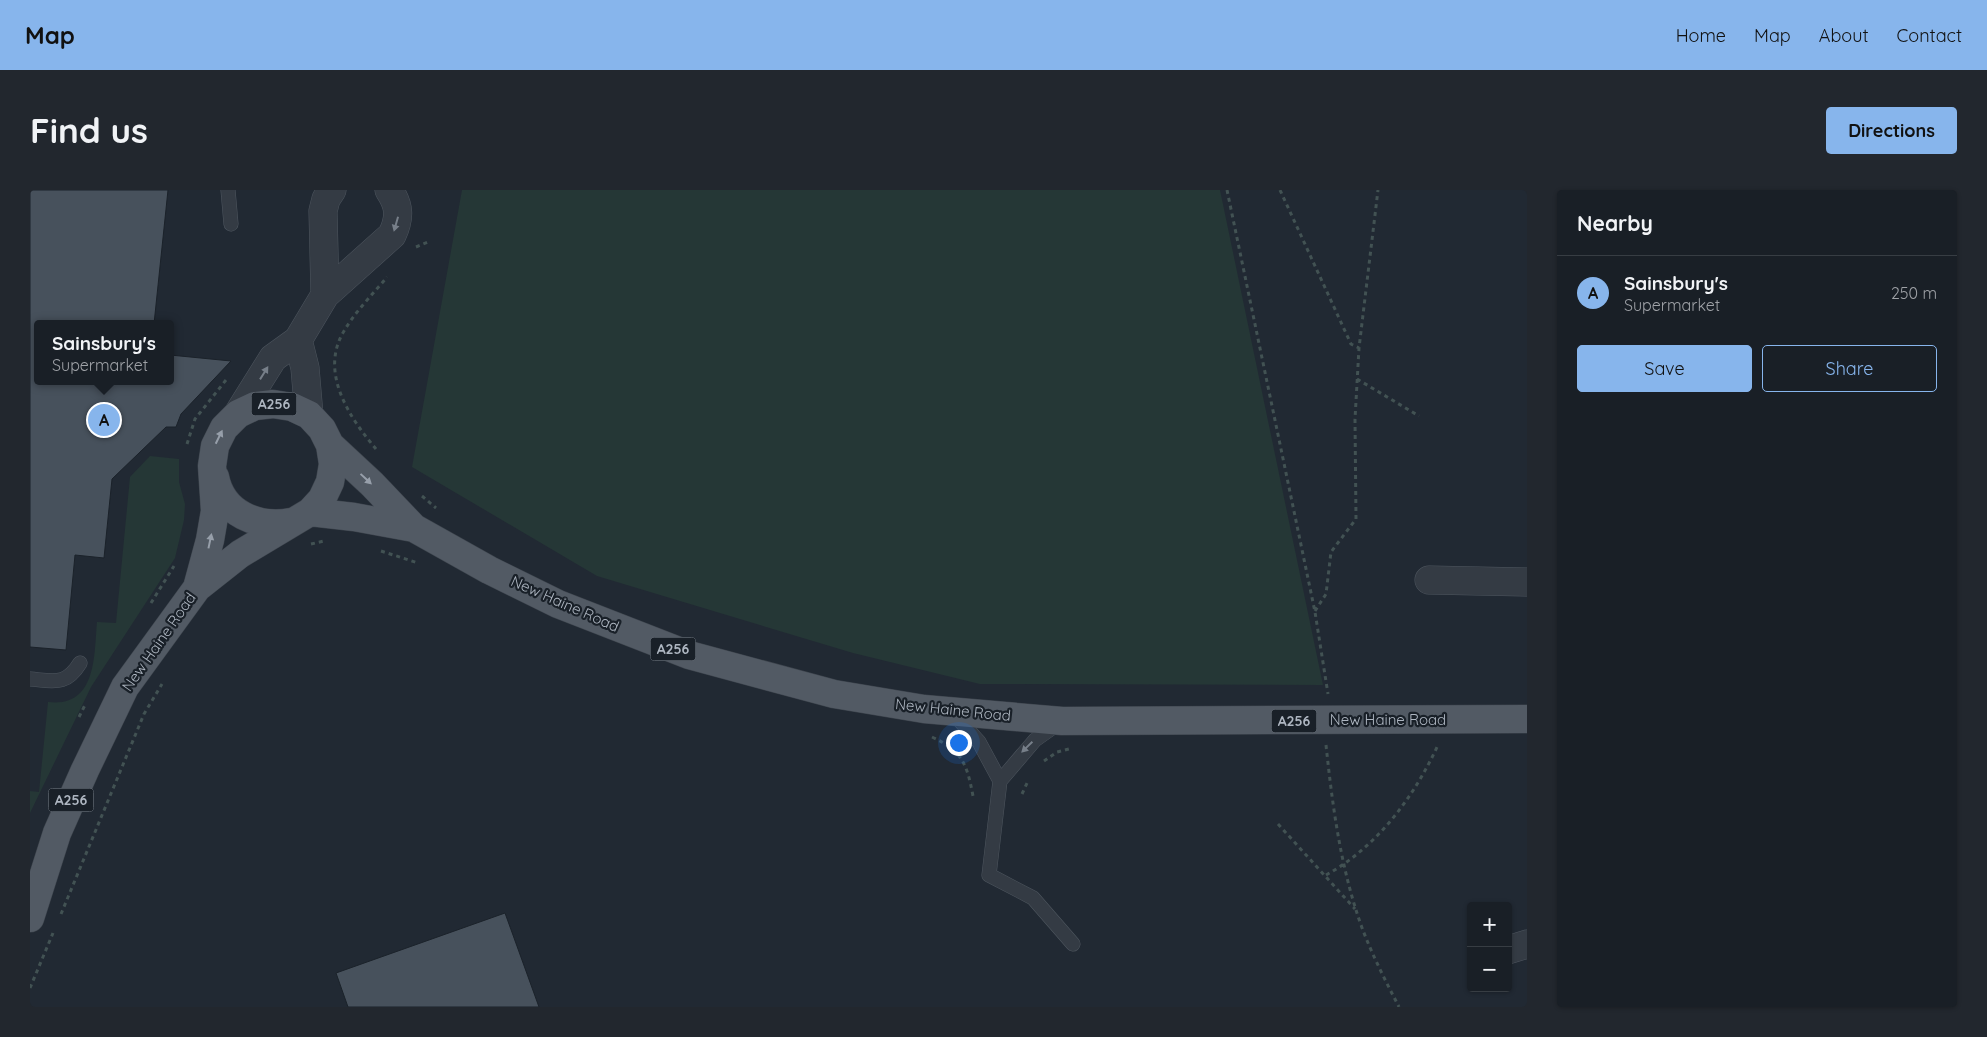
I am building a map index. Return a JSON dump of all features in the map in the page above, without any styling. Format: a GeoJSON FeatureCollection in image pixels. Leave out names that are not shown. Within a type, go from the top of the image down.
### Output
{"type":"FeatureCollection","features":[{"type":"Feature","properties":{"kind":"main road","name":"New Haine Road"},"geometry":{"type":"LineString","coordinates":[[30,918],[57,832],[125,686],[197,588],[240,554],[301,517],[322,499],[330,482],[333,464],[330,446],[322,429],[309,415],[292,407],[273,404],[255,406],[238,414],[224,428],[215,446],[212,466],[215,511],[210,540],[197,588]]}},
{"type":"Feature","properties":{"kind":"main road","name":"New Haine Road"},"geometry":{"type":"LineString","coordinates":[[330,446],[372,484],[414,528],[489,570],[558,604],[689,655],[834,694],[952,712],[1062,721],[1527,719]]}},
{"type":"Feature","properties":{"kind":"main road","name":"New Haine Road"},"geometry":{"type":"LineString","coordinates":[[212,466],[216,485],[225,501],[239,514],[256,522],[275,525],[301,517],[354,517],[414,528]]}},
{"type":"Feature","properties":{"kind":"street"},"geometry":{"type":"LineString","coordinates":[[238,414],[274,358],[298,340],[325,295],[373,250],[392,235],[397,224],[399,212],[396,200],[389,190]]}},
{"type":"Feature","properties":{"kind":"street"},"geometry":{"type":"LineString","coordinates":[[324,204],[329,235],[348,250],[360,252],[373,250]]}},
{"type":"Feature","properties":{"kind":"street"},"geometry":{"type":"LineString","coordinates":[[324,204],[325,295]]}},
{"type":"Feature","properties":{"kind":"street"},"geometry":{"type":"LineString","coordinates":[[298,340],[306,368],[309,415]]}},
{"type":"Feature","properties":{"kind":"street"},"geometry":{"type":"LineString","coordinates":[[1429,580],[1527,582]]}},
{"type":"Feature","properties":{"kind":"street"},"geometry":{"type":"LineString","coordinates":[[1512,949],[1527,944]]}},
{"type":"Feature","properties":{"kind":"lane"},"geometry":{"type":"LineString","coordinates":[[228,190],[231,224]]}},
{"type":"Feature","properties":{"kind":"lane"},"geometry":{"type":"LineString","coordinates":[[30,678],[61,681],[73,675],[80,663]]}},
{"type":"Feature","properties":{"kind":"lane"},"geometry":{"type":"LineString","coordinates":[[952,712],[979,742],[1000,781]]}},
{"type":"Feature","properties":{"kind":"lane"},"geometry":{"type":"LineString","coordinates":[[1062,721],[1035,740],[1000,781],[989,875],[1033,898],[1073,944]]}},
{"type":"Feature","properties":{"kind":"path"},"geometry":{"type":"LineString","coordinates":[[1227,190],[1315,612],[1328,696],[1319,696]]}},
{"type":"Feature","properties":{"kind":"path"},"geometry":{"type":"LineString","coordinates":[[1280,190],[1350,344],[1359,348]]}},
{"type":"Feature","properties":{"kind":"path"},"geometry":{"type":"LineString","coordinates":[[1315,612],[1326,594],[1331,552],[1356,519],[1355,419],[1359,348],[1378,190]]}},
{"type":"Feature","properties":{"kind":"path"},"geometry":{"type":"LineString","coordinates":[[409,253],[428,242]]}},
{"type":"Feature","properties":{"kind":"path"},"geometry":{"type":"LineString","coordinates":[[378,452],[366,438],[338,391],[333,365],[343,332],[390,273]]}},
{"type":"Feature","properties":{"kind":"path"},"geometry":{"type":"LineString","coordinates":[[186,448],[195,418],[231,375]]}},
{"type":"Feature","properties":{"kind":"path"},"geometry":{"type":"LineString","coordinates":[[1357,379],[1419,416]]}},
{"type":"Feature","properties":{"kind":"path"},"geometry":{"type":"LineString","coordinates":[[417,491],[437,509]]}},
{"type":"Feature","properties":{"kind":"path"},"geometry":{"type":"LineString","coordinates":[[308,544],[332,540]]}},
{"type":"Feature","properties":{"kind":"path"},"geometry":{"type":"LineString","coordinates":[[373,548],[423,565]]}},
{"type":"Feature","properties":{"kind":"path"},"geometry":{"type":"LineString","coordinates":[[149,607],[176,562]]}},
{"type":"Feature","properties":{"kind":"path"},"geometry":{"type":"LineString","coordinates":[[60,915],[144,714],[164,680]]}},
{"type":"Feature","properties":{"kind":"path"},"geometry":{"type":"LineString","coordinates":[[75,725],[88,700]]}},
{"type":"Feature","properties":{"kind":"path"},"geometry":{"type":"LineString","coordinates":[[928,736],[949,745],[963,761],[968,769],[973,796]]}},
{"type":"Feature","properties":{"kind":"path"},"geometry":{"type":"LineString","coordinates":[[1326,874],[1344,864],[1375,837],[1398,811],[1427,769],[1440,740]]}},
{"type":"Feature","properties":{"kind":"path"},"geometry":{"type":"LineString","coordinates":[[1326,743],[1331,796],[1344,864],[1356,911],[1399,1007]]}},
{"type":"Feature","properties":{"kind":"path"},"geometry":{"type":"LineString","coordinates":[[1278,824],[1326,874],[1356,911]]}},
{"type":"Feature","properties":{"kind":"path"},"geometry":{"type":"LineString","coordinates":[[30,988],[57,924]]}},
{"type":"Feature","properties":{"kind":"shaded area"},"geometry":{"type":"Polygon","coordinates":[[[462,190],[1220,190],[1323,685],[980,684],[853,653],[597,576],[412,467],[462,190]]]}},
{"type":"Feature","properties":{"kind":"shaded area"},"geometry":{"type":"Polygon","coordinates":[[[150,456],[179,459],[179,482],[185,504],[184,520],[175,558],[91,687],[30,813],[30,791],[39,792],[48,702],[64,702],[76,697],[84,688],[90,677],[93,663],[97,622],[116,623],[130,477],[150,456]]]}},
{"type":"Feature","properties":{"kind":"building"},"geometry":{"type":"Polygon","coordinates":[[[30,190],[168,190],[154,320],[34,320],[34,385],[174,385],[174,355],[231,361],[181,414],[176,427],[166,427],[112,479],[104,558],[75,555],[66,650],[30,647],[30,190]]]}},
{"type":"Feature","properties":{"kind":"building"},"geometry":{"type":"Polygon","coordinates":[[[505,913],[539,1007],[348,1007],[336,973],[505,913]]]}},
{"type":"Feature","properties":{"kind":"place","name":"Sainsbury's"},"geometry":{"type":"Point","coordinates":[104,420]}}]}
